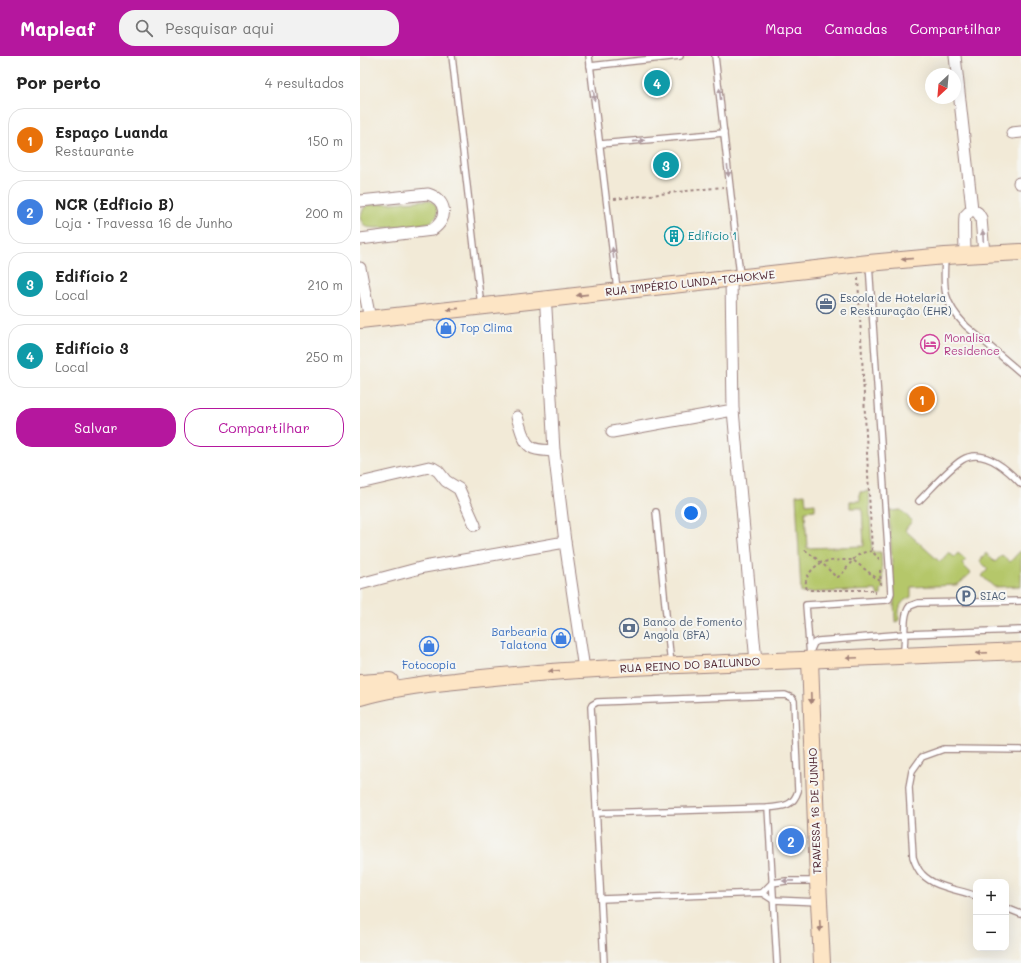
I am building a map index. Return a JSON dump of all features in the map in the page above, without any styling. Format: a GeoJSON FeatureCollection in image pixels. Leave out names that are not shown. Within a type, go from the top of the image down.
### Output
{"type":"FeatureCollection","features":[{"type":"Feature","properties":{"kind":"street"},"geometry":{"type":"LineString","coordinates":[[955,56],[972,209],[978,213],[981,218],[984,254]]}},
{"type":"Feature","properties":{"kind":"street"},"geometry":{"type":"LineString","coordinates":[[360,201],[428,194],[433,196],[441,204],[443,216],[441,221],[432,230],[360,239]]}},
{"type":"Feature","properties":{"kind":"street"},"geometry":{"type":"LineString","coordinates":[[965,255],[966,235],[964,220],[966,215],[972,209]]}},
{"type":"Feature","properties":{"kind":"street","name":"RUA IMPÉRIO LUNDA-TCHOKWE"},"geometry":{"type":"LineString","coordinates":[[365,319],[863,264],[945,256],[1021,252]]}},
{"type":"Feature","properties":{"kind":"street"},"geometry":{"type":"LineString","coordinates":[[360,274],[365,319]]}},
{"type":"Feature","properties":{"kind":"street"},"geometry":{"type":"LineString","coordinates":[[736,278],[733,410],[756,662]]}},
{"type":"Feature","properties":{"kind":"street"},"geometry":{"type":"LineString","coordinates":[[544,299],[546,309],[554,451],[565,542],[584,669]]}},
{"type":"Feature","properties":{"kind":"street"},"geometry":{"type":"LineString","coordinates":[[612,432],[733,410]]}},
{"type":"Feature","properties":{"kind":"street"},"geometry":{"type":"LineString","coordinates":[[517,418],[526,441],[531,447],[554,451]]}},
{"type":"Feature","properties":{"kind":"street"},"geometry":{"type":"LineString","coordinates":[[360,483],[429,467],[433,468],[438,471],[446,481],[459,489],[475,525]]}},
{"type":"Feature","properties":{"kind":"street"},"geometry":{"type":"LineString","coordinates":[[360,584],[424,567],[565,542]]}},
{"type":"Feature","properties":{"kind":"street","name":"RUA REINO DO BAILUNDO"},"geometry":{"type":"LineString","coordinates":[[360,697],[378,692],[420,685],[510,674],[584,669],[756,662],[806,658],[903,657],[1021,651]]}},
{"type":"Feature","properties":{"kind":"street","name":"TRAVESSA 16 DE JUNHO"},"geometry":{"type":"LineString","coordinates":[[806,658],[822,963]]}},
{"type":"Feature","properties":{"kind":"street"},"geometry":{"type":"LineString","coordinates":[[360,683],[510,674]]}},
{"type":"Feature","properties":{"kind":"lane"},"geometry":{"type":"LineString","coordinates":[[452,56],[481,306]]}},
{"type":"Feature","properties":{"kind":"lane"},"geometry":{"type":"LineString","coordinates":[[589,56],[617,291]]}},
{"type":"Feature","properties":{"kind":"lane"},"geometry":{"type":"LineString","coordinates":[[590,66],[680,56]]}},
{"type":"Feature","properties":{"kind":"lane"},"geometry":{"type":"LineString","coordinates":[[715,56],[724,133],[736,278]]}},
{"type":"Feature","properties":{"kind":"lane"},"geometry":{"type":"LineString","coordinates":[[600,144],[724,133]]}},
{"type":"Feature","properties":{"kind":"lane"},"geometry":{"type":"LineString","coordinates":[[945,256],[944,285],[949,306],[966,326],[1021,373]]}},
{"type":"Feature","properties":{"kind":"lane"},"geometry":{"type":"LineString","coordinates":[[806,658],[806,605],[887,600],[889,599],[891,593],[863,264]]}},
{"type":"Feature","properties":{"kind":"lane"},"geometry":{"type":"LineString","coordinates":[[919,500],[954,466],[963,459],[971,457],[981,457],[992,460],[1007,470],[1021,484]]}},
{"type":"Feature","properties":{"kind":"lane"},"geometry":{"type":"LineString","coordinates":[[656,512],[672,665]]}},
{"type":"Feature","properties":{"kind":"lane"},"geometry":{"type":"LineString","coordinates":[[903,657],[906,634],[905,613],[910,606],[914,604],[1021,600]]}},
{"type":"Feature","properties":{"kind":"lane"},"geometry":{"type":"LineString","coordinates":[[806,658],[814,643],[818,641],[906,634],[1021,630]]}},
{"type":"Feature","properties":{"kind":"lane"},"geometry":{"type":"LineString","coordinates":[[597,813],[768,808],[788,805],[796,796],[798,791],[794,701],[785,694],[594,703],[591,707],[604,963]]}},
{"type":"Feature","properties":{"kind":"lane"},"geometry":{"type":"LineString","coordinates":[[973,895],[933,882],[922,874],[917,867],[913,857],[909,795],[912,771],[922,757],[944,749],[1021,750]]}},
{"type":"Feature","properties":{"kind":"lane"},"geometry":{"type":"LineString","coordinates":[[768,808],[777,963]]}},
{"type":"Feature","properties":{"kind":"lane"},"geometry":{"type":"LineString","coordinates":[[762,893],[772,883],[786,881],[818,881]]}},
{"type":"Feature","properties":{"kind":"lane"},"geometry":{"type":"LineString","coordinates":[[601,899],[762,893],[773,900],[819,902]]}},
{"type":"Feature","properties":{"kind":"lane"},"geometry":{"type":"LineString","coordinates":[[1009,909],[1021,914]]}},
{"type":"Feature","properties":{"kind":"path"},"geometry":{"type":"LineString","coordinates":[[623,198],[716,188]]}},
{"type":"Feature","properties":{"kind":"path"},"geometry":{"type":"LineString","coordinates":[[863,264],[872,551],[880,559],[880,581],[882,588]]}},
{"type":"Feature","properties":{"kind":"path"},"geometry":{"type":"LineString","coordinates":[[805,550],[838,577],[861,553],[872,551]]}},
{"type":"Feature","properties":{"kind":"path"},"geometry":{"type":"LineString","coordinates":[[876,598],[875,590],[811,590],[807,589],[805,586],[805,581],[808,574],[822,563],[853,560],[880,581]]}},
{"type":"Feature","properties":{"kind":"green space"},"geometry":{"type":"Polygon","coordinates":[[[428,200],[433,202],[436,206],[437,216],[432,221],[426,223],[398,227],[371,228],[364,225],[360,217],[364,208],[368,205],[428,200]]]}},
{"type":"Feature","properties":{"kind":"green space"},"geometry":{"type":"Polygon","coordinates":[[[869,491],[872,552],[881,552],[883,589],[881,590],[881,595],[878,596],[876,590],[801,593],[796,495],[805,494],[806,504],[815,503],[815,510],[805,511],[807,548],[864,546],[862,508],[850,508],[850,501],[860,501],[860,492],[869,491]]]}},
{"type":"Feature","properties":{"kind":"green space"},"geometry":{"type":"Polygon","coordinates":[[[901,510],[912,521],[905,530],[940,562],[949,552],[954,557],[958,553],[966,560],[962,564],[971,573],[956,585],[911,587],[911,597],[904,601],[900,606],[899,620],[896,622],[889,511],[901,510]]]}},
{"type":"Feature","properties":{"kind":"green space"},"geometry":{"type":"Polygon","coordinates":[[[1021,550],[1021,586],[994,587],[982,576],[988,569],[980,561],[986,553],[995,562],[1002,555],[1010,562],[1021,550]]]}},
{"type":"Feature","properties":{"kind":"place","name":"Edifício 3"},"geometry":{"type":"Point","coordinates":[657,83]}},
{"type":"Feature","properties":{"kind":"place","name":"Edifício 2"},"geometry":{"type":"Point","coordinates":[666,165]}},
{"type":"Feature","properties":{"kind":"place","name":"Edifício 1"},"geometry":{"type":"Point","coordinates":[674,236]}},
{"type":"Feature","properties":{"kind":"place","name":"Escola de Hotelaria e Restauração (EHR)"},"geometry":{"type":"Point","coordinates":[826,304]}},
{"type":"Feature","properties":{"kind":"place","name":"Top Clima"},"geometry":{"type":"Point","coordinates":[446,328]}},
{"type":"Feature","properties":{"kind":"place","name":"Monalisa Residence"},"geometry":{"type":"Point","coordinates":[930,344]}},
{"type":"Feature","properties":{"kind":"place","name":"Espaço Luanda"},"geometry":{"type":"Point","coordinates":[922,399]}},
{"type":"Feature","properties":{"kind":"place","name":"SIAC"},"geometry":{"type":"Point","coordinates":[966,596]}},
{"type":"Feature","properties":{"kind":"place","name":"Banco de Fomento Angola (BFA)"},"geometry":{"type":"Point","coordinates":[629,628]}},
{"type":"Feature","properties":{"kind":"place","name":"Barbearia Talatona"},"geometry":{"type":"Point","coordinates":[561,638]}},
{"type":"Feature","properties":{"kind":"place","name":"Fotocopia"},"geometry":{"type":"Point","coordinates":[429,646]}},
{"type":"Feature","properties":{"kind":"place","name":"NCR (Edficio B)"},"geometry":{"type":"Point","coordinates":[791,841]}}]}
